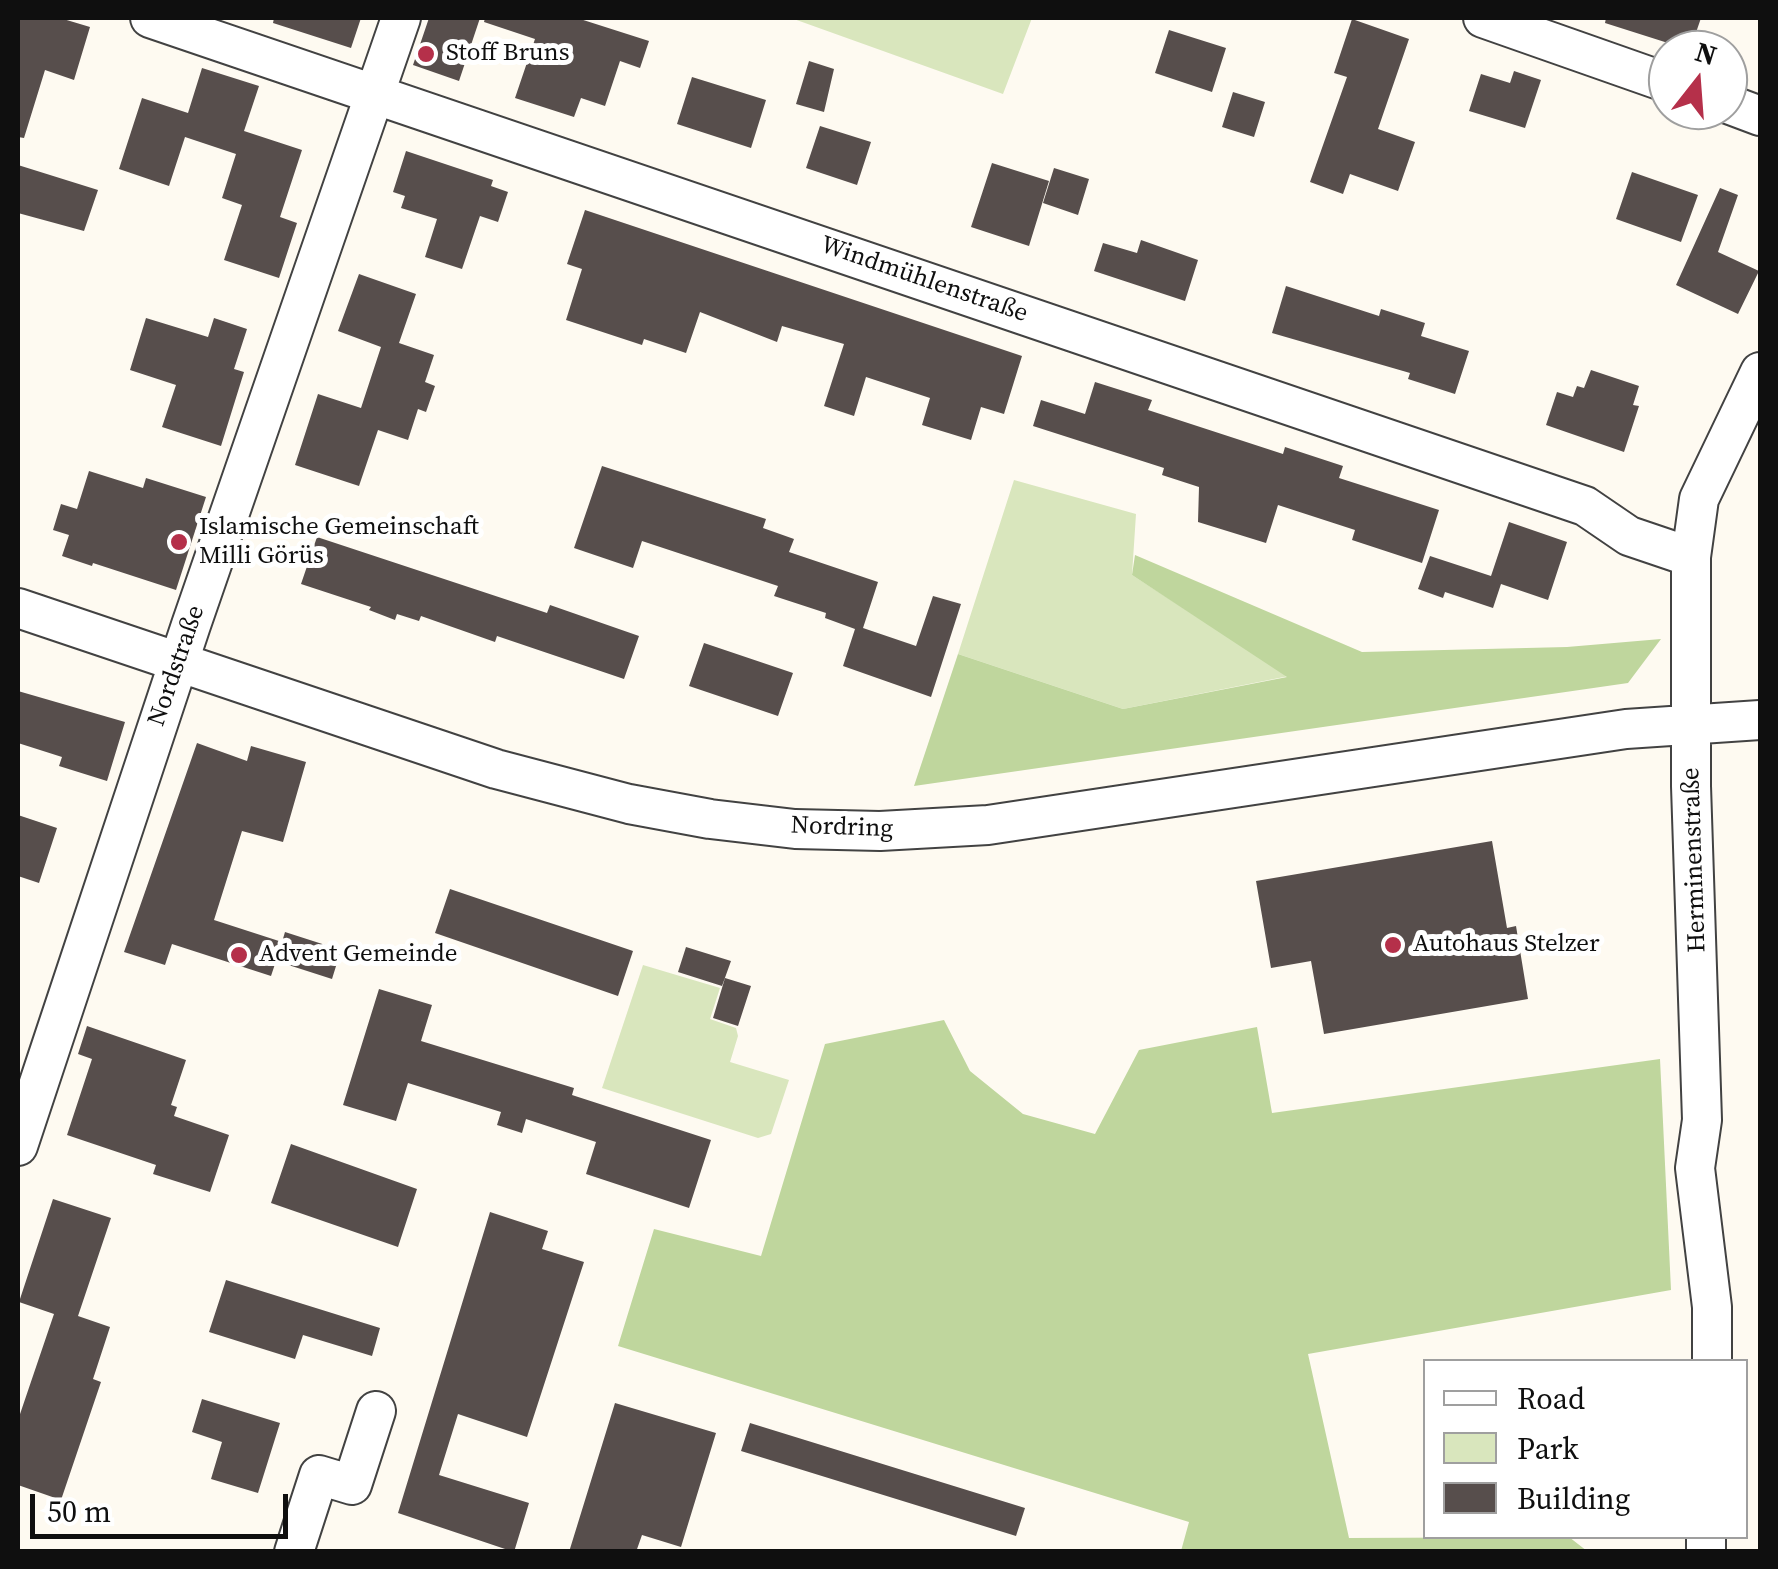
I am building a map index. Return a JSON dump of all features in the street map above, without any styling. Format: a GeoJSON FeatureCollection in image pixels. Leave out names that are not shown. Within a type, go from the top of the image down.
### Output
{"type":"FeatureCollection","features":[{"type":"Feature","properties":{"kind":"street","name":"Windmühlenstraße"},"geometry":{"type":"LineString","coordinates":[[150,18],[1585,506],[1629,536],[1691,558]]}},
{"type":"Feature","properties":{"kind":"street","name":"Nordstraße"},"geometry":{"type":"LineString","coordinates":[[18,1146],[178,662],[401,18]]}},
{"type":"Feature","properties":{"kind":"street"},"geometry":{"type":"LineString","coordinates":[[1483,18],[1648,76]]}},
{"type":"Feature","properties":{"kind":"street","name":"Herminenstraße"},"geometry":{"type":"LineString","coordinates":[[1712,1359],[1712,1307],[1695,1168],[1702,1120],[1691,723],[1691,558],[1700,499],[1760,372]]}},
{"type":"Feature","properties":{"kind":"street","name":"Nordring"},"geometry":{"type":"LineString","coordinates":[[18,608],[496,769],[629,804],[710,819],[795,828],[880,831],[988,825],[1606,732],[1760,720]]}},
{"type":"Feature","properties":{"kind":"street"},"geometry":{"type":"LineString","coordinates":[[294,1552],[319,1476],[352,1485],[376,1411]]}},
{"type":"Feature","properties":{"kind":"green space"},"geometry":{"type":"Polygon","coordinates":[[[791,18],[1032,18],[1003,94],[791,18]]]}},
{"type":"Feature","properties":{"kind":"green space"},"geometry":{"type":"Polygon","coordinates":[[[1014,480],[1136,514],[1132,575],[1289,676],[1123,709],[958,654],[1014,480]]]}},
{"type":"Feature","properties":{"kind":"green space"},"geometry":{"type":"Polygon","coordinates":[[[1135,555],[1362,652],[1567,647],[1661,639],[1628,683],[914,786],[958,654],[1123,709],[1287,677],[1132,575],[1135,555]]]}},
{"type":"Feature","properties":{"kind":"green space"},"geometry":{"type":"Polygon","coordinates":[[[643,965],[720,988],[710,1019],[736,1028],[738,1036],[730,1062],[789,1080],[771,1134],[758,1138],[602,1088],[643,965]]]}},
{"type":"Feature","properties":{"kind":"green space"},"geometry":{"type":"Polygon","coordinates":[[[944,1020],[970,1071],[1023,1114],[1095,1134],[1139,1050],[1257,1027],[1272,1113],[1660,1059],[1671,1290],[1308,1354],[1349,1538],[1572,1539],[1587,1551],[1181,1551],[1189,1522],[618,1346],[654,1229],[761,1256],[825,1044],[944,1020]]]}},
{"type":"Feature","properties":{"kind":"building"},"geometry":{"type":"Polygon","coordinates":[[[18,18],[60,18],[90,27],[74,80],[45,70],[24,138],[18,137],[18,18]]]}},
{"type":"Feature","properties":{"kind":"building"},"geometry":{"type":"Polygon","coordinates":[[[274,18],[361,18],[351,48],[273,23],[274,18]]]}},
{"type":"Feature","properties":{"kind":"building"},"geometry":{"type":"Polygon","coordinates":[[[429,18],[480,18],[459,81],[413,65],[429,18]]]}},
{"type":"Feature","properties":{"kind":"building"},"geometry":{"type":"Polygon","coordinates":[[[485,18],[577,18],[649,41],[640,68],[620,61],[605,106],[581,98],[574,117],[515,98],[535,39],[484,22],[485,18]]]}},
{"type":"Feature","properties":{"kind":"building"},"geometry":{"type":"Polygon","coordinates":[[[1606,18],[1701,18],[1697,30],[1648,30],[1648,37],[1605,23],[1606,18]]]}},
{"type":"Feature","properties":{"kind":"building"},"geometry":{"type":"Polygon","coordinates":[[[1352,19],[1409,39],[1378,129],[1415,142],[1398,191],[1350,174],[1343,194],[1310,182],[1347,77],[1334,73],[1352,19]]]}},
{"type":"Feature","properties":{"kind":"building"},"geometry":{"type":"Polygon","coordinates":[[[1169,30],[1226,48],[1212,92],[1155,73],[1169,30]]]}},
{"type":"Feature","properties":{"kind":"building"},"geometry":{"type":"Polygon","coordinates":[[[809,61],[834,69],[824,112],[796,104],[809,61]]]}},
{"type":"Feature","properties":{"kind":"building"},"geometry":{"type":"Polygon","coordinates":[[[202,68],[259,86],[244,131],[302,150],[280,217],[297,223],[279,278],[224,260],[242,205],[222,198],[236,154],[185,137],[169,186],[119,169],[142,98],[188,113],[202,68]]]}},
{"type":"Feature","properties":{"kind":"building"},"geometry":{"type":"Polygon","coordinates":[[[1514,71],[1541,80],[1525,128],[1469,111],[1481,74],[1510,83],[1514,71]]]}},
{"type":"Feature","properties":{"kind":"building"},"geometry":{"type":"Polygon","coordinates":[[[692,77],[766,100],[751,148],[677,124],[692,77]]]}},
{"type":"Feature","properties":{"kind":"building"},"geometry":{"type":"Polygon","coordinates":[[[1233,92],[1265,102],[1254,137],[1222,127],[1233,92]]]}},
{"type":"Feature","properties":{"kind":"building"},"geometry":{"type":"Polygon","coordinates":[[[820,126],[871,142],[857,185],[806,168],[820,126]]]}},
{"type":"Feature","properties":{"kind":"building"},"geometry":{"type":"Polygon","coordinates":[[[406,151],[493,180],[491,186],[508,192],[498,222],[480,216],[462,269],[425,257],[437,219],[401,208],[405,196],[393,192],[406,151]]]}},
{"type":"Feature","properties":{"kind":"building"},"geometry":{"type":"Polygon","coordinates":[[[992,163],[1049,181],[1029,246],[971,227],[992,163]]]}},
{"type":"Feature","properties":{"kind":"building"},"geometry":{"type":"Polygon","coordinates":[[[18,165],[98,190],[84,231],[18,213],[18,165]]]}},
{"type":"Feature","properties":{"kind":"building"},"geometry":{"type":"Polygon","coordinates":[[[1054,168],[1089,179],[1078,215],[1043,203],[1054,168]]]}},
{"type":"Feature","properties":{"kind":"building"},"geometry":{"type":"Polygon","coordinates":[[[1632,172],[1698,195],[1681,242],[1616,219],[1632,172]]]}},
{"type":"Feature","properties":{"kind":"building"},"geometry":{"type":"Polygon","coordinates":[[[1720,188],[1738,195],[1718,252],[1759,271],[1738,314],[1676,285],[1720,188]]]}},
{"type":"Feature","properties":{"kind":"building"},"geometry":{"type":"Polygon","coordinates":[[[585,210],[1022,356],[1004,414],[981,407],[971,440],[922,425],[930,398],[866,377],[854,416],[824,406],[844,344],[782,326],[777,342],[700,312],[686,353],[644,339],[642,345],[566,320],[582,269],[567,264],[585,210]]]}},
{"type":"Feature","properties":{"kind":"building"},"geometry":{"type":"Polygon","coordinates":[[[1141,240],[1198,260],[1185,301],[1094,271],[1103,243],[1137,253],[1141,240]]]}},
{"type":"Feature","properties":{"kind":"building"},"geometry":{"type":"Polygon","coordinates":[[[359,274],[416,294],[399,343],[434,355],[425,382],[435,386],[426,412],[418,409],[408,440],[378,430],[359,486],[295,465],[318,394],[361,408],[381,347],[338,331],[359,274]]]}},
{"type":"Feature","properties":{"kind":"building"},"geometry":{"type":"Polygon","coordinates":[[[1286,286],[1379,316],[1381,309],[1425,323],[1421,336],[1469,351],[1455,394],[1408,379],[1410,373],[1272,333],[1286,286]]]}},
{"type":"Feature","properties":{"kind":"building"},"geometry":{"type":"Polygon","coordinates":[[[146,318],[208,337],[214,318],[247,329],[234,369],[244,372],[221,446],[162,427],[176,385],[130,370],[146,318]]]}},
{"type":"Feature","properties":{"kind":"building"},"geometry":{"type":"Polygon","coordinates":[[[1591,370],[1639,386],[1633,405],[1639,406],[1624,452],[1546,425],[1557,392],[1573,397],[1577,386],[1584,388],[1591,370]]]}},
{"type":"Feature","properties":{"kind":"building"},"geometry":{"type":"Polygon","coordinates":[[[1095,382],[1152,400],[1148,410],[1283,454],[1285,447],[1343,466],[1339,478],[1439,510],[1422,563],[1352,540],[1355,530],[1278,505],[1266,543],[1198,522],[1199,487],[1162,475],[1164,468],[1033,426],[1041,400],[1085,414],[1095,382]]]}},
{"type":"Feature","properties":{"kind":"building"},"geometry":{"type":"Polygon","coordinates":[[[602,466],[766,519],[763,528],[794,539],[789,552],[878,582],[863,628],[916,646],[933,596],[961,604],[931,697],[843,666],[855,629],[825,618],[826,613],[774,596],[778,586],[642,541],[633,568],[574,548],[602,466]]]}},
{"type":"Feature","properties":{"kind":"building"},"geometry":{"type":"Polygon","coordinates":[[[89,471],[143,488],[146,478],[206,497],[176,590],[62,556],[69,535],[53,530],[61,504],[77,509],[89,471]]]}},
{"type":"Feature","properties":{"kind":"building"},"geometry":{"type":"Polygon","coordinates":[[[1509,522],[1567,542],[1548,600],[1501,584],[1493,608],[1445,592],[1443,598],[1418,589],[1430,556],[1491,576],[1509,522]]]}},
{"type":"Feature","properties":{"kind":"building"},"geometry":{"type":"Polygon","coordinates":[[[317,537],[547,613],[550,605],[639,636],[624,679],[497,636],[495,642],[421,616],[419,621],[397,614],[395,620],[369,610],[371,607],[301,584],[317,537]]]}},
{"type":"Feature","properties":{"kind":"building"},"geometry":{"type":"Polygon","coordinates":[[[704,643],[793,673],[778,716],[689,686],[704,643]]]}},
{"type":"Feature","properties":{"kind":"building"},"geometry":{"type":"Polygon","coordinates":[[[18,691],[125,722],[107,781],[59,766],[62,757],[18,743],[18,691]]]}},
{"type":"Feature","properties":{"kind":"building"},"geometry":{"type":"Polygon","coordinates":[[[197,743],[247,761],[251,746],[306,762],[283,842],[242,831],[214,920],[282,942],[285,932],[341,950],[332,979],[276,961],[271,976],[172,944],[165,965],[124,952],[197,743]]]}},
{"type":"Feature","properties":{"kind":"building"},"geometry":{"type":"Polygon","coordinates":[[[18,815],[57,828],[39,883],[18,876],[18,815]]]}},
{"type":"Feature","properties":{"kind":"building","name":"Autohaus Stelzer"},"geometry":{"type":"Polygon","coordinates":[[[1492,841],[1507,928],[1516,926],[1528,999],[1324,1034],[1311,961],[1271,968],[1256,881],[1492,841]]]}},
{"type":"Feature","properties":{"kind":"building"},"geometry":{"type":"Polygon","coordinates":[[[450,889],[633,951],[618,996],[435,933],[450,889]]]}},
{"type":"Feature","properties":{"kind":"building"},"geometry":{"type":"Polygon","coordinates":[[[686,947],[731,961],[722,986],[678,972],[686,947]]]}},
{"type":"Feature","properties":{"kind":"building"},"geometry":{"type":"Polygon","coordinates":[[[725,978],[751,986],[738,1026],[713,1018],[725,978]]]}},
{"type":"Feature","properties":{"kind":"building"},"geometry":{"type":"Polygon","coordinates":[[[379,989],[432,1005],[421,1041],[574,1088],[572,1095],[711,1140],[689,1208],[586,1174],[596,1142],[526,1119],[522,1133],[497,1125],[501,1112],[408,1083],[396,1121],[343,1105],[379,989]]]}},
{"type":"Feature","properties":{"kind":"building"},"geometry":{"type":"Polygon","coordinates":[[[87,1026],[186,1060],[171,1105],[177,1107],[174,1116],[229,1135],[210,1192],[153,1174],[156,1165],[67,1135],[92,1059],[78,1054],[87,1026]]]}},
{"type":"Feature","properties":{"kind":"building"},"geometry":{"type":"Polygon","coordinates":[[[291,1144],[417,1189],[398,1247],[271,1203],[291,1144]]]}},
{"type":"Feature","properties":{"kind":"building"},"geometry":{"type":"Polygon","coordinates":[[[53,1199],[111,1218],[78,1316],[110,1327],[93,1379],[101,1382],[61,1500],[18,1485],[18,1420],[54,1314],[19,1302],[53,1199]]]}},
{"type":"Feature","properties":{"kind":"building"},"geometry":{"type":"Polygon","coordinates":[[[490,1212],[548,1231],[542,1249],[584,1262],[527,1437],[458,1414],[439,1475],[529,1503],[514,1552],[398,1513],[490,1212]]]}},
{"type":"Feature","properties":{"kind":"building"},"geometry":{"type":"Polygon","coordinates":[[[226,1280],[380,1328],[372,1356],[303,1335],[295,1359],[209,1332],[226,1280]]]}},
{"type":"Feature","properties":{"kind":"building"},"geometry":{"type":"Polygon","coordinates":[[[202,1399],[280,1423],[258,1493],[211,1479],[222,1442],[192,1432],[202,1399]]]}},
{"type":"Feature","properties":{"kind":"building"},"geometry":{"type":"Polygon","coordinates":[[[615,1403],[716,1433],[681,1547],[642,1535],[636,1552],[569,1552],[615,1403]]]}},
{"type":"Feature","properties":{"kind":"building"},"geometry":{"type":"Polygon","coordinates":[[[750,1423],[1025,1508],[1016,1536],[741,1451],[750,1423]]]}},
{"type":"Feature","properties":{"kind":"place","name":"Stoff Bruns"},"geometry":{"type":"Point","coordinates":[426,54]}},
{"type":"Feature","properties":{"kind":"place","name":"Islamische Gemeinschaft Milli Görüs"},"geometry":{"type":"Point","coordinates":[179,542]}},
{"type":"Feature","properties":{"kind":"place","name":"Autohaus Stelzer"},"geometry":{"type":"Point","coordinates":[1393,945]}},
{"type":"Feature","properties":{"kind":"place","name":"Advent Gemeinde"},"geometry":{"type":"Point","coordinates":[239,955]}}]}
